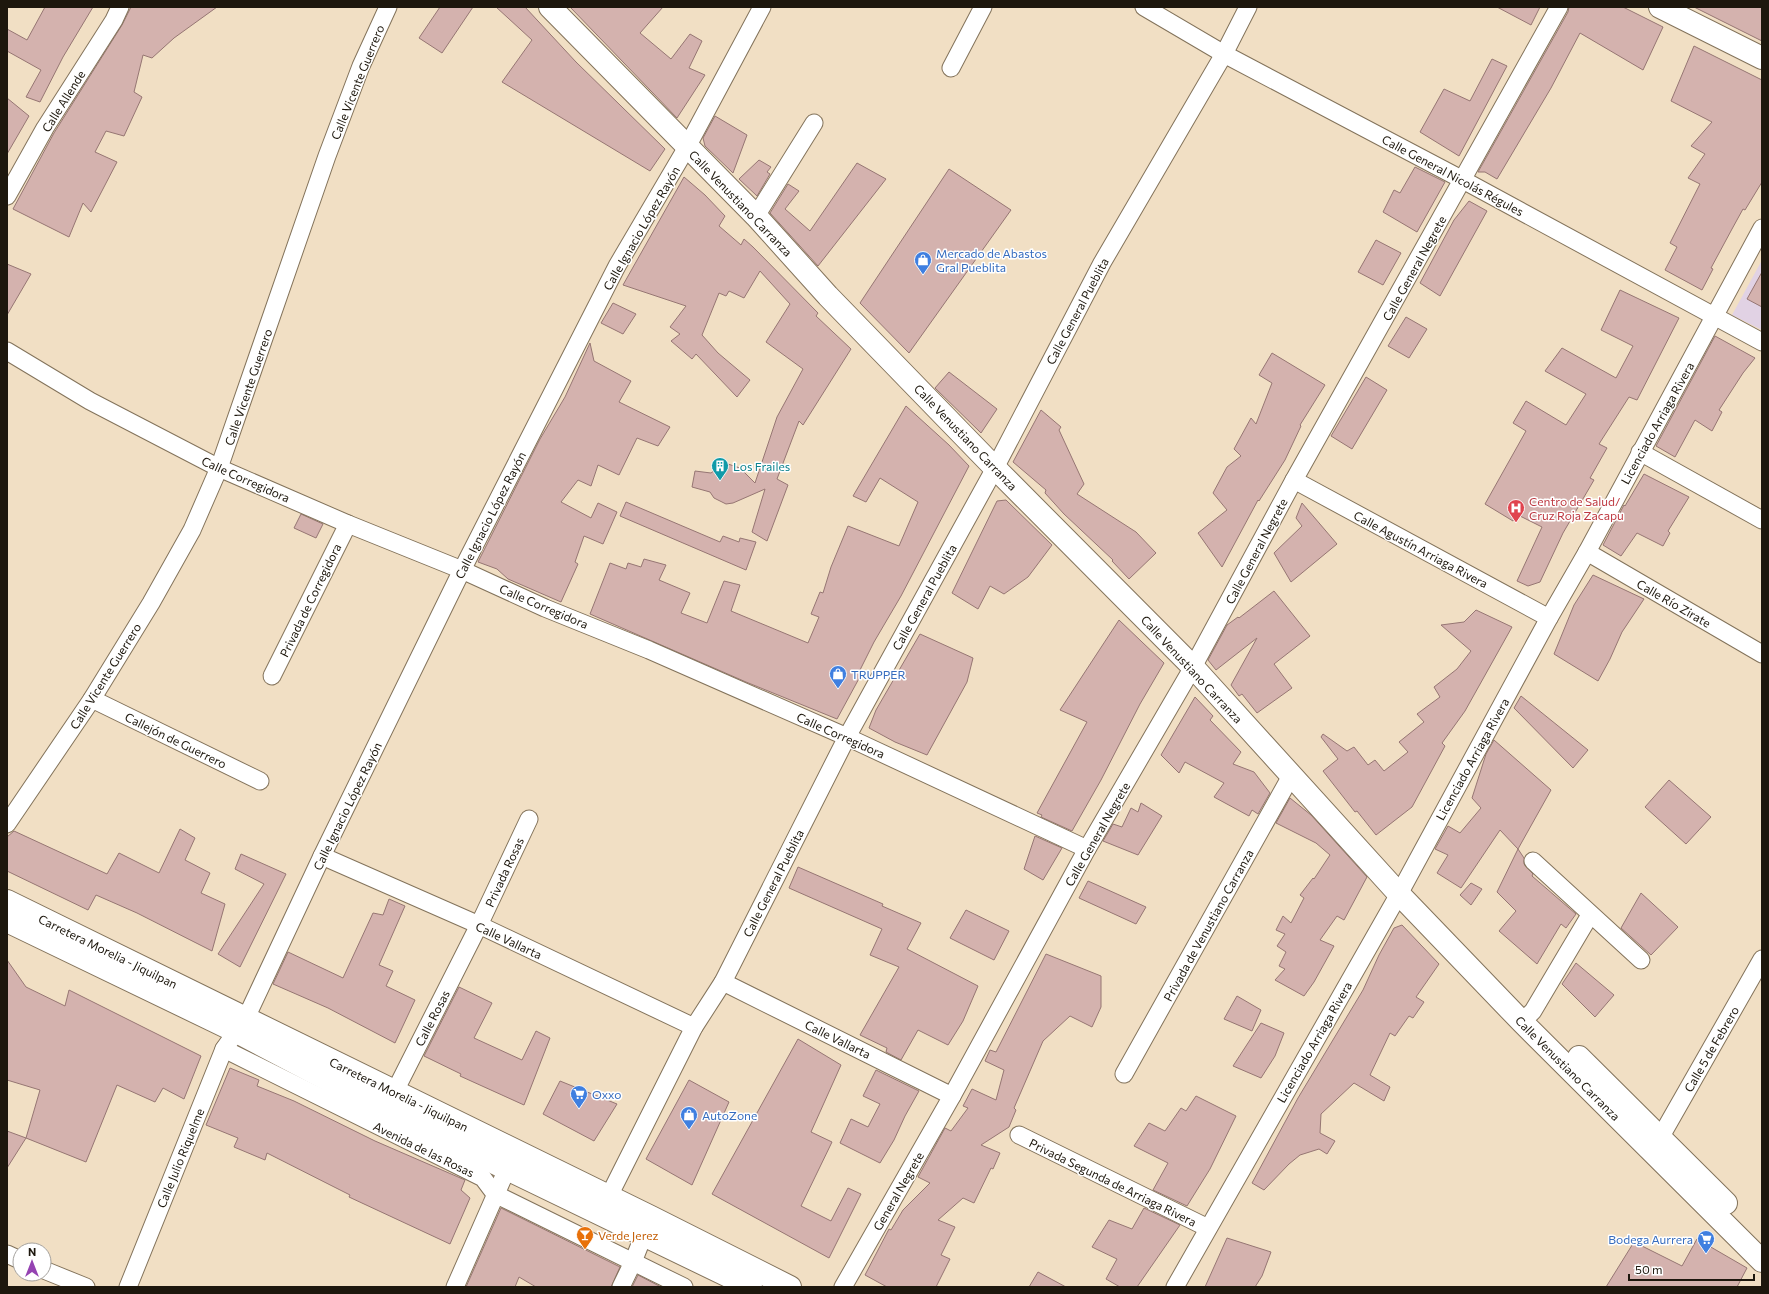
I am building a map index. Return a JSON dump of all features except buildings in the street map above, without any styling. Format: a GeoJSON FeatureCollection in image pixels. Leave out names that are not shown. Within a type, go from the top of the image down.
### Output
{"type":"FeatureCollection","features":[{"type":"Feature","properties":{"kind":"street","name":"Calle Allende"},"geometry":{"type":"LineString","coordinates":[[7,196],[45,128],[114,20],[120,7]]}},
{"type":"Feature","properties":{"kind":"street","name":"Calle Vicente Guerrero"},"geometry":{"type":"LineString","coordinates":[[7,824],[92,699],[151,603],[192,530],[219,468],[327,156],[361,66],[388,7]]}},
{"type":"Feature","properties":{"kind":"street","name":"Calle Venustiano Carranza"},"geometry":{"type":"LineString","coordinates":[[550,7],[756,216],[828,296],[995,468],[1193,667],[1377,871],[1402,889],[1651,1140],[1762,1261]]}},
{"type":"Feature","properties":{"kind":"street","name":"Calle Ignacio López Rayón"},"geometry":{"type":"LineString","coordinates":[[235,1033],[462,570],[617,266],[687,147],[762,7]]}},
{"type":"Feature","properties":{"kind":"street"},"geometry":{"type":"LineString","coordinates":[[951,68],[983,7]]}},
{"type":"Feature","properties":{"kind":"street","name":"Calle General Nicolás Régules"},"geometry":{"type":"LineString","coordinates":[[1144,7],[1224,54],[1463,180],[1762,342]]}},
{"type":"Feature","properties":{"kind":"street","name":"Calle General Pueblita"},"geometry":{"type":"LineString","coordinates":[[604,1205],[694,1028],[723,982],[847,736],[995,468],[1102,263],[1224,54],[1248,7]]}},
{"type":"Feature","properties":{"kind":"street","name":"Calle General Negrete"},"geometry":{"type":"LineString","coordinates":[[952,1096],[1087,849],[1193,667],[1294,480],[1559,7]]}},
{"type":"Feature","properties":{"kind":"street"},"geometry":{"type":"LineString","coordinates":[[1660,7],[1762,58]]}},
{"type":"Feature","properties":{"kind":"street"},"geometry":{"type":"LineString","coordinates":[[756,216],[814,123]]}},
{"type":"Feature","properties":{"kind":"street","name":"Licenciado Arriaga Rivera"},"geometry":{"type":"LineString","coordinates":[[1175,1287],[1402,889],[1715,317],[1762,228]]}},
{"type":"Feature","properties":{"kind":"street","name":"Calle Corregidora"},"geometry":{"type":"LineString","coordinates":[[7,351],[90,401],[219,468],[348,524],[462,570],[545,608],[648,650],[847,736],[1087,849]]}},
{"type":"Feature","properties":{"kind":"street"},"geometry":{"type":"LineString","coordinates":[[1640,452],[1762,520]]}},
{"type":"Feature","properties":{"kind":"street","name":"Calle Agustín Arriaga Rivera"},"geometry":{"type":"LineString","coordinates":[[1294,480],[1549,618]]}},
{"type":"Feature","properties":{"kind":"street","name":"Privada de Corregidora"},"geometry":{"type":"LineString","coordinates":[[272,676],[348,524]]}},
{"type":"Feature","properties":{"kind":"street","name":"Calle Río Zirate"},"geometry":{"type":"LineString","coordinates":[[1587,552],[1762,654]]}},
{"type":"Feature","properties":{"kind":"street","name":"Callejón de Guerrero"},"geometry":{"type":"LineString","coordinates":[[92,699],[260,781]]}},
{"type":"Feature","properties":{"kind":"street","name":"Privada de Venustiano Carranza"},"geometry":{"type":"LineString","coordinates":[[1124,1074],[1291,776]]}},
{"type":"Feature","properties":{"kind":"street","name":"Privada Rosas"},"geometry":{"type":"LineString","coordinates":[[478,925],[528,819]]}},
{"type":"Feature","properties":{"kind":"street","name":"Calle Vallarta"},"geometry":{"type":"LineString","coordinates":[[322,856],[478,925],[694,1028]]}},
{"type":"Feature","properties":{"kind":"street"},"geometry":{"type":"LineString","coordinates":[[1534,861],[1641,960]]}},
{"type":"Feature","properties":{"kind":"street","name":"Carretera Morelia - Jiquilpan"},"geometry":{"type":"LineString","coordinates":[[7,901],[235,1033]]}},
{"type":"Feature","properties":{"kind":"street"},"geometry":{"type":"LineString","coordinates":[[1527,1016],[1590,914]]}},
{"type":"Feature","properties":{"kind":"street","name":"Carretera Morelia - Jiquilpan"},"geometry":{"type":"LineString","coordinates":[[7,921],[235,1033],[390,1101],[647,1226],[772,1284]]}},
{"type":"Feature","properties":{"kind":"street","name":"Calle Rosas"},"geometry":{"type":"LineString","coordinates":[[390,1101],[478,925]]}},
{"type":"Feature","properties":{"kind":"street","name":"Calle 5 de Febrero"},"geometry":{"type":"LineString","coordinates":[[1651,1140],[1762,959]]}},
{"type":"Feature","properties":{"kind":"street","name":"Calle Vallarta"},"geometry":{"type":"LineString","coordinates":[[723,982],[952,1096]]}},
{"type":"Feature","properties":{"kind":"street","name":"Avenida de las Rosas"},"geometry":{"type":"LineString","coordinates":[[235,1033],[483,1178],[495,1194],[684,1287]]}},
{"type":"Feature","properties":{"kind":"street","name":"Calle Julio Riquelme"},"geometry":{"type":"LineString","coordinates":[[128,1287],[235,1033]]}},
{"type":"Feature","properties":{"kind":"street","name":"General Negrete"},"geometry":{"type":"LineString","coordinates":[[843,1287],[952,1096]]}},
{"type":"Feature","properties":{"kind":"street","name":"Carretera Morelia - Jiquilpan"},"geometry":{"type":"LineString","coordinates":[[390,1101],[507,1169],[604,1205]]}},
{"type":"Feature","properties":{"kind":"street","name":"Privada Segunda de Arriaga Rivera"},"geometry":{"type":"LineString","coordinates":[[1019,1135],[1208,1228]]}},
{"type":"Feature","properties":{"kind":"street","name":"Calle Venustiano Carranza"},"geometry":{"type":"LineString","coordinates":[[1651,1140],[1762,1240]]}},
{"type":"Feature","properties":{"kind":"street"},"geometry":{"type":"LineString","coordinates":[[455,1287],[507,1169]]}},
{"type":"Feature","properties":{"kind":"street"},"geometry":{"type":"LineString","coordinates":[[621,1287],[633,1262],[647,1226]]}},
{"type":"Feature","properties":{"kind":"street"},"geometry":{"type":"LineString","coordinates":[[52,1273],[86,1287]]}},
{"type":"Feature","properties":{"kind":"shaded area"},"geometry":{"type":"Polygon","coordinates":[[[1762,260],[1762,330],[1732,315],[1762,260]]]}},
{"type":"Feature","properties":{"kind":"place","name":"Mercado de Abastos Gral Pueblita"},"geometry":{"type":"Point","coordinates":[923,275]}},
{"type":"Feature","properties":{"kind":"place","name":"Los Frailes"},"geometry":{"type":"Point","coordinates":[720,481]}},
{"type":"Feature","properties":{"kind":"place","name":"Centro de Salud/ Cruz Roja Zacapu"},"geometry":{"type":"Point","coordinates":[1516,523]}},
{"type":"Feature","properties":{"kind":"place","name":"TRUPPER"},"geometry":{"type":"Point","coordinates":[838,689]}},
{"type":"Feature","properties":{"kind":"place","name":"Oxxo"},"geometry":{"type":"Point","coordinates":[579,1109]}},
{"type":"Feature","properties":{"kind":"place","name":"AutoZone"},"geometry":{"type":"Point","coordinates":[689,1130]}},
{"type":"Feature","properties":{"kind":"place","name":"Verde Jerez"},"geometry":{"type":"Point","coordinates":[585,1250]}},
{"type":"Feature","properties":{"kind":"place","name":"Bodega Aurrera"},"geometry":{"type":"Point","coordinates":[1706,1254]}}]}
